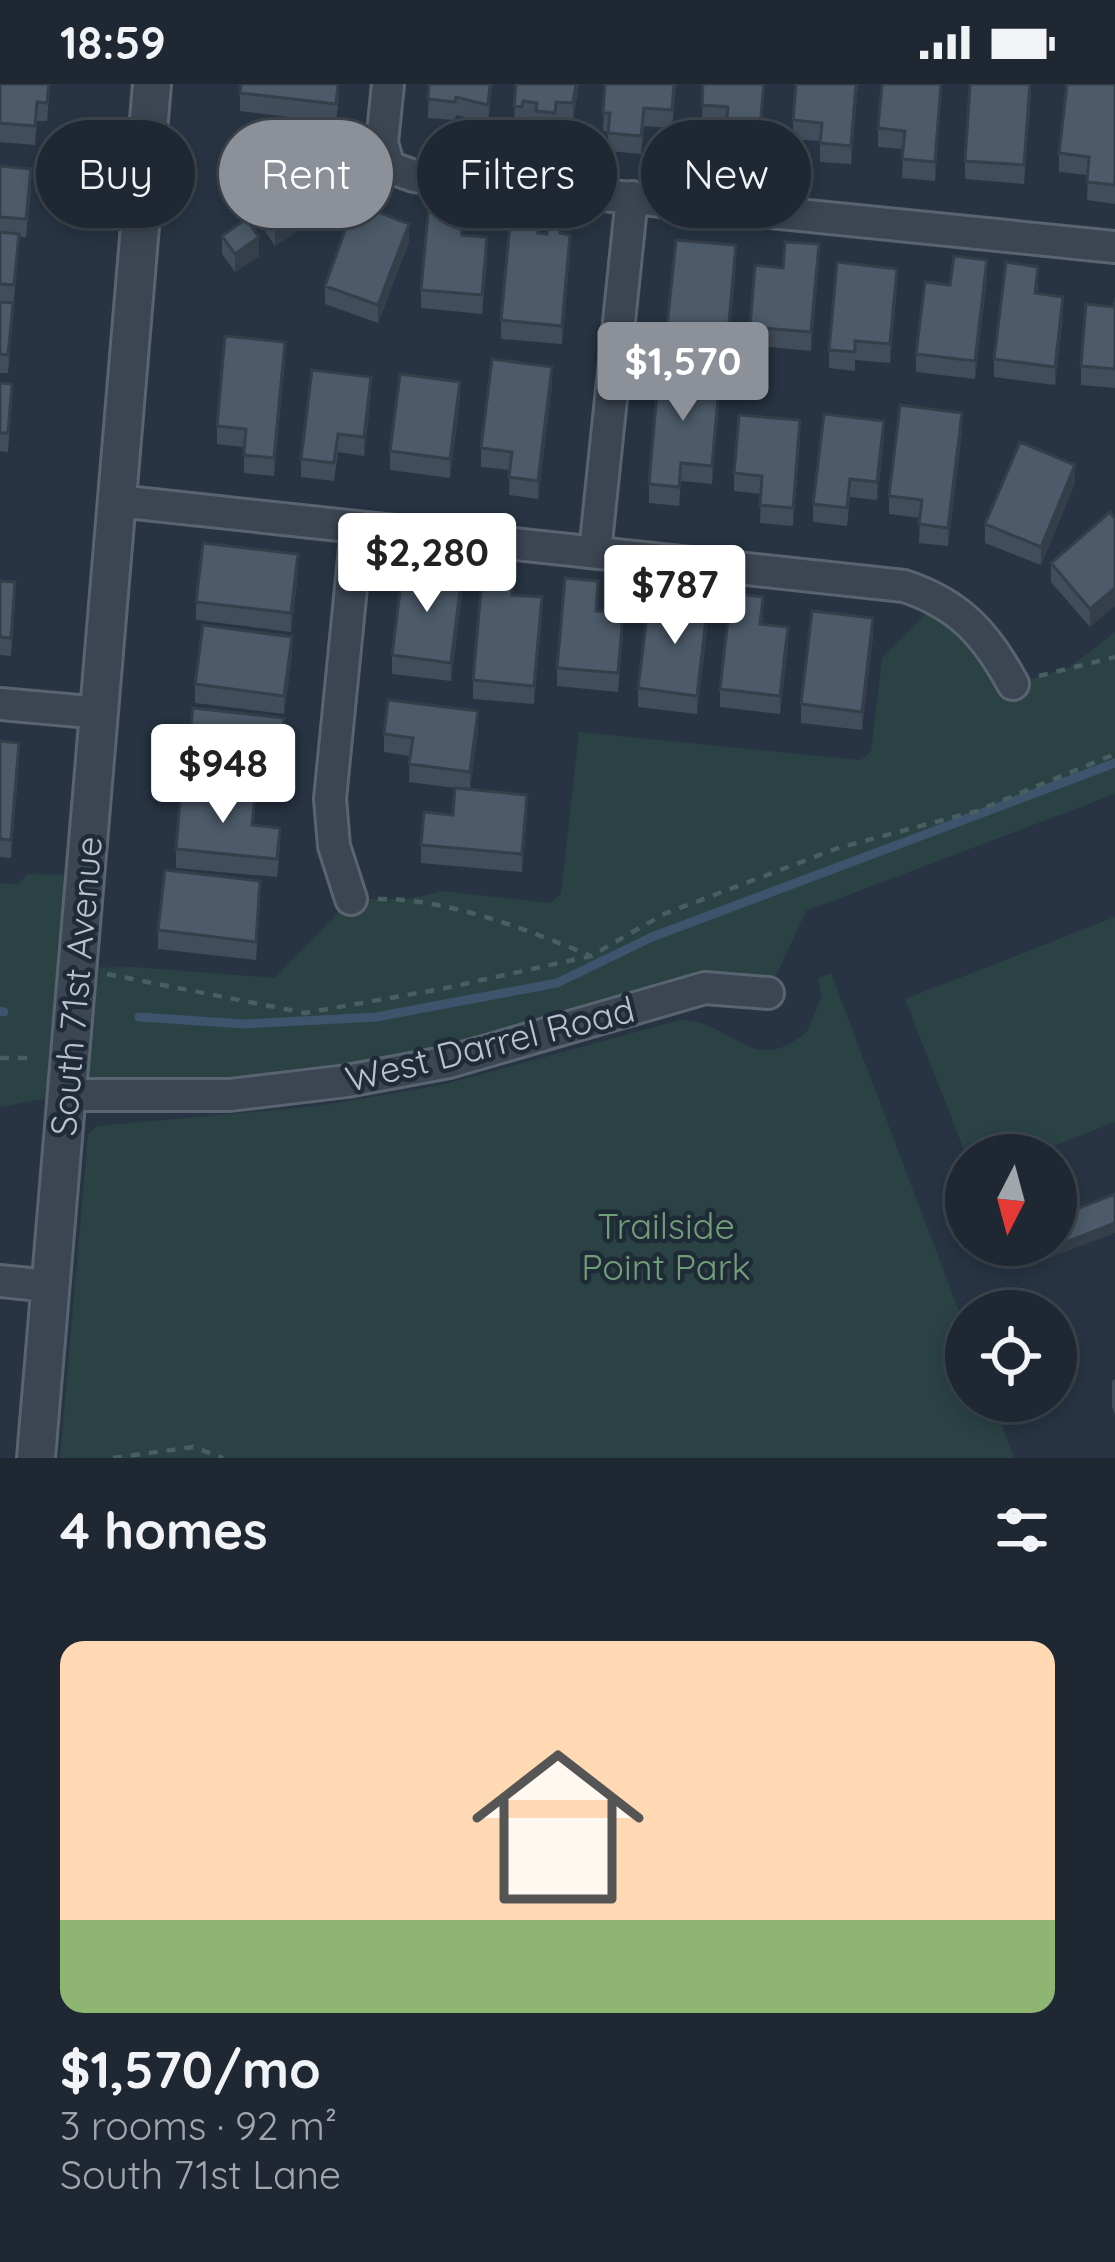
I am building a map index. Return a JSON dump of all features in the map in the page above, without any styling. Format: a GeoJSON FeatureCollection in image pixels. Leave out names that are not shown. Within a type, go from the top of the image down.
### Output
{"type":"FeatureCollection","features":[{"type":"Feature","properties":{"kind":"street","name":"South 71st Avenue"},"geometry":{"type":"LineString","coordinates":[[35,1458],[152,84]]}},
{"type":"Feature","properties":{"kind":"street"},"geometry":{"type":"LineString","coordinates":[[388,84],[382,143],[389,166],[414,176],[1115,248]]}},
{"type":"Feature","properties":{"kind":"street"},"geometry":{"type":"LineString","coordinates":[[595,552],[632,197]]}},
{"type":"Feature","properties":{"kind":"street"},"geometry":{"type":"LineString","coordinates":[[117,501],[904,586],[941,598],[987,637],[1013,684]]}},
{"type":"Feature","properties":{"kind":"street"},"geometry":{"type":"LineString","coordinates":[[351,898],[334,846],[330,799],[357,527]]}},
{"type":"Feature","properties":{"kind":"street"},"geometry":{"type":"LineString","coordinates":[[0,704],[101,713]]}},
{"type":"Feature","properties":{"kind":"street","name":"West Darrel Road"},"geometry":{"type":"LineString","coordinates":[[66,1095],[230,1095],[347,1081],[449,1062],[705,988],[768,993]]}},
{"type":"Feature","properties":{"kind":"street"},"geometry":{"type":"LineString","coordinates":[[0,1281],[49,1286]]}},
{"type":"Feature","properties":{"kind":"path"},"geometry":{"type":"LineString","coordinates":[[1013,684],[1115,657]]}},
{"type":"Feature","properties":{"kind":"path"},"geometry":{"type":"LineString","coordinates":[[78,968],[305,1013],[344,1010],[591,956],[664,914],[838,848],[977,811],[1115,754]]}},
{"type":"Feature","properties":{"kind":"path"},"geometry":{"type":"LineString","coordinates":[[351,898],[408,898],[591,956]]}},
{"type":"Feature","properties":{"kind":"path"},"geometry":{"type":"LineString","coordinates":[[0,1058],[37,1058]]}},
{"type":"Feature","properties":{"kind":"path"},"geometry":{"type":"LineString","coordinates":[[113,1458],[193,1447],[223,1458]]}},
{"type":"Feature","properties":{"kind":"green space"},"geometry":{"type":"Polygon","coordinates":[[[941,598],[1014,684],[1070,667],[1115,632],[1115,794],[806,911],[768,993],[705,988],[449,1062],[66,1095],[0,1107],[0,883],[18,884],[28,874],[86,875],[79,968],[133,967],[275,978],[351,899],[408,899],[443,891],[550,903],[561,894],[579,732],[860,760],[871,752],[882,658],[941,598]]]}},
{"type":"Feature","properties":{"kind":"green space"},"geometry":{"type":"Polygon","coordinates":[[[1115,917],[1115,1122],[1077,1137],[958,1134],[905,999],[1115,917]]]}},
{"type":"Feature","properties":{"kind":"green space","name":"Trailside Point Park"},"geometry":{"type":"Polygon","coordinates":[[[831,973],[951,1290],[945,1290],[945,1422],[1001,1422],[1014,1458],[60,1458],[88,1134],[97,1126],[318,1106],[442,1085],[680,1020],[714,1028],[757,1049],[772,1050],[808,1030],[821,997],[818,978],[831,973]]]}},
{"type":"Feature","properties":{"kind":"building"},"geometry":{"type":"Polygon","coordinates":[[[0,84],[49,84],[47,103],[37,102],[35,126],[0,123],[0,84]]]}},
{"type":"Feature","properties":{"kind":"building"},"geometry":{"type":"Polygon","coordinates":[[[241,84],[338,84],[336,104],[240,93],[241,84]]]}},
{"type":"Feature","properties":{"kind":"building"},"geometry":{"type":"Polygon","coordinates":[[[429,84],[490,84],[488,105],[456,97],[455,102],[428,99],[429,84]]]}},
{"type":"Feature","properties":{"kind":"building"},"geometry":{"type":"Polygon","coordinates":[[[516,84],[576,84],[573,103],[556,102],[555,113],[536,111],[537,103],[523,101],[522,107],[514,106],[516,84]]]}},
{"type":"Feature","properties":{"kind":"building"},"geometry":{"type":"Polygon","coordinates":[[[605,84],[674,84],[672,110],[644,108],[641,136],[617,134],[617,120],[603,113],[605,84]]]}},
{"type":"Feature","properties":{"kind":"building"},"geometry":{"type":"Polygon","coordinates":[[[703,84],[764,84],[761,120],[727,120],[728,107],[702,105],[703,84]]]}},
{"type":"Feature","properties":{"kind":"building"},"geometry":{"type":"Polygon","coordinates":[[[796,84],[856,84],[851,146],[820,143],[822,123],[793,120],[796,84]]]}},
{"type":"Feature","properties":{"kind":"building"},"geometry":{"type":"Polygon","coordinates":[[[882,84],[941,84],[935,162],[902,159],[905,131],[878,128],[882,84]]]}},
{"type":"Feature","properties":{"kind":"building"},"geometry":{"type":"Polygon","coordinates":[[[970,84],[1030,84],[1024,165],[965,161],[970,84]]]}},
{"type":"Feature","properties":{"kind":"building"},"geometry":{"type":"Polygon","coordinates":[[[1067,84],[1115,84],[1115,185],[1087,182],[1089,157],[1059,153],[1067,84]]]}},
{"type":"Feature","properties":{"kind":"building"},"geometry":{"type":"Polygon","coordinates":[[[0,166],[31,169],[26,219],[0,217],[0,166]]]}},
{"type":"Feature","properties":{"kind":"building"},"geometry":{"type":"Polygon","coordinates":[[[393,218],[409,224],[378,305],[325,286],[346,228],[393,228],[393,218]]]}},
{"type":"Feature","properties":{"kind":"building"},"geometry":{"type":"Polygon","coordinates":[[[233,228],[252,228],[259,237],[235,254],[222,236],[233,228]]]}},
{"type":"Feature","properties":{"kind":"building"},"geometry":{"type":"Polygon","coordinates":[[[427,228],[461,228],[462,235],[487,237],[482,295],[421,290],[427,228]]]}},
{"type":"Feature","properties":{"kind":"building"},"geometry":{"type":"Polygon","coordinates":[[[510,228],[539,228],[538,233],[547,234],[548,228],[560,228],[560,233],[570,235],[562,326],[501,320],[510,228]]]}},
{"type":"Feature","properties":{"kind":"building"},"geometry":{"type":"Polygon","coordinates":[[[0,232],[19,234],[14,285],[0,284],[0,232]]]}},
{"type":"Feature","properties":{"kind":"building"},"geometry":{"type":"Polygon","coordinates":[[[676,240],[736,245],[728,332],[667,326],[676,240]]]}},
{"type":"Feature","properties":{"kind":"building"},"geometry":{"type":"Polygon","coordinates":[[[785,242],[819,244],[811,332],[750,327],[755,265],[783,268],[785,242]]]}},
{"type":"Feature","properties":{"kind":"building"},"geometry":{"type":"Polygon","coordinates":[[[954,256],[987,260],[975,361],[916,354],[925,282],[950,285],[954,256]]]}},
{"type":"Feature","properties":{"kind":"building"},"geometry":{"type":"Polygon","coordinates":[[[837,262],[897,269],[890,344],[855,341],[855,352],[829,350],[837,262]]]}},
{"type":"Feature","properties":{"kind":"building"},"geometry":{"type":"Polygon","coordinates":[[[1006,262],[1038,267],[1035,293],[1063,297],[1055,367],[994,359],[1006,262]]]}},
{"type":"Feature","properties":{"kind":"building"},"geometry":{"type":"Polygon","coordinates":[[[1115,298],[1115,369],[1081,366],[1086,304],[1114,307],[1115,298]]]}},
{"type":"Feature","properties":{"kind":"building"},"geometry":{"type":"Polygon","coordinates":[[[0,302],[13,303],[8,355],[0,354],[0,302]]]}},
{"type":"Feature","properties":{"kind":"building"},"geometry":{"type":"Polygon","coordinates":[[[225,336],[285,342],[274,458],[244,455],[246,429],[217,426],[225,336]]]}},
{"type":"Feature","properties":{"kind":"building"},"geometry":{"type":"Polygon","coordinates":[[[492,359],[552,367],[538,481],[509,477],[512,452],[481,448],[492,359]]]}},
{"type":"Feature","properties":{"kind":"building"},"geometry":{"type":"Polygon","coordinates":[[[659,369],[720,375],[712,466],[681,463],[679,487],[649,484],[659,369]]]}},
{"type":"Feature","properties":{"kind":"building"},"geometry":{"type":"Polygon","coordinates":[[[312,370],[371,377],[364,437],[338,434],[334,463],[301,459],[312,370]]]}},
{"type":"Feature","properties":{"kind":"building"},"geometry":{"type":"Polygon","coordinates":[[[400,374],[460,382],[450,459],[390,451],[400,374]]]}},
{"type":"Feature","properties":{"kind":"building"},"geometry":{"type":"Polygon","coordinates":[[[0,383],[12,384],[8,433],[0,433],[0,383]]]}},
{"type":"Feature","properties":{"kind":"building"},"geometry":{"type":"Polygon","coordinates":[[[900,405],[962,413],[948,528],[919,524],[922,500],[889,496],[900,405]]]}},
{"type":"Feature","properties":{"kind":"building"},"geometry":{"type":"Polygon","coordinates":[[[824,414],[884,421],[877,482],[850,479],[847,508],[813,504],[824,414]]]}},
{"type":"Feature","properties":{"kind":"building"},"geometry":{"type":"Polygon","coordinates":[[[739,415],[800,420],[793,508],[760,505],[762,476],[734,473],[739,415]]]}},
{"type":"Feature","properties":{"kind":"building"},"geometry":{"type":"Polygon","coordinates":[[[1020,442],[1075,465],[1041,547],[985,524],[1020,442]]]}},
{"type":"Feature","properties":{"kind":"building"},"geometry":{"type":"Polygon","coordinates":[[[1110,512],[1115,519],[1115,588],[1090,609],[1051,563],[1110,512]]]}},
{"type":"Feature","properties":{"kind":"building"},"geometry":{"type":"Polygon","coordinates":[[[203,543],[298,554],[291,613],[196,602],[203,543]]]}},
{"type":"Feature","properties":{"kind":"building"},"geometry":{"type":"Polygon","coordinates":[[[483,567],[514,570],[512,595],[542,597],[534,686],[473,680],[483,567]]]}},
{"type":"Feature","properties":{"kind":"building"},"geometry":{"type":"Polygon","coordinates":[[[403,568],[462,575],[451,663],[392,655],[403,568]]]}},
{"type":"Feature","properties":{"kind":"building"},"geometry":{"type":"Polygon","coordinates":[[[565,578],[598,581],[596,611],[623,614],[618,673],[557,668],[565,578]]]}},
{"type":"Feature","properties":{"kind":"building"},"geometry":{"type":"Polygon","coordinates":[[[0,581],[15,582],[11,638],[0,637],[0,581]]]}},
{"type":"Feature","properties":{"kind":"building"},"geometry":{"type":"Polygon","coordinates":[[[676,590],[709,594],[697,696],[638,688],[647,616],[672,620],[676,590]]]}},
{"type":"Feature","properties":{"kind":"building"},"geometry":{"type":"Polygon","coordinates":[[[731,593],[763,597],[760,624],[788,627],[780,696],[720,689],[731,593]]]}},
{"type":"Feature","properties":{"kind":"building"},"geometry":{"type":"Polygon","coordinates":[[[812,611],[873,618],[862,712],[801,704],[812,611]]]}},
{"type":"Feature","properties":{"kind":"building"},"geometry":{"type":"Polygon","coordinates":[[[203,625],[292,637],[284,696],[195,684],[203,625]]]}},
{"type":"Feature","properties":{"kind":"building"},"geometry":{"type":"Polygon","coordinates":[[[388,700],[478,711],[470,772],[409,764],[413,738],[384,734],[388,700]]]}},
{"type":"Feature","properties":{"kind":"building"},"geometry":{"type":"Polygon","coordinates":[[[193,708],[284,718],[280,750],[252,747],[249,775],[186,767],[193,708]]]}},
{"type":"Feature","properties":{"kind":"building"},"geometry":{"type":"Polygon","coordinates":[[[0,741],[19,743],[11,840],[0,839],[0,741]]]}},
{"type":"Feature","properties":{"kind":"building"},"geometry":{"type":"Polygon","coordinates":[[[455,788],[527,795],[522,854],[421,845],[424,812],[453,815],[455,788]]]}},
{"type":"Feature","properties":{"kind":"building"},"geometry":{"type":"Polygon","coordinates":[[[181,790],[255,797],[252,825],[280,828],[277,859],[176,849],[181,790]]]}},
{"type":"Feature","properties":{"kind":"building"},"geometry":{"type":"Polygon","coordinates":[[[165,870],[260,881],[256,942],[158,930],[165,870]]]}},
{"type":"Feature","properties":{"kind":"building"},"geometry":{"type":"Polygon","coordinates":[[[1115,1194],[1115,1223],[1077,1238],[1077,1209],[1115,1194]]]}},
{"type":"Feature","properties":{"kind":"waterway"},"geometry":{"type":"LineString","coordinates":[[139,1017],[245,1024],[376,1017],[557,983],[652,937],[1115,763]]}},
{"type":"Feature","properties":{"kind":"waterway"},"geometry":{"type":"LineString","coordinates":[[0,1011],[4,1012]]}}]}
